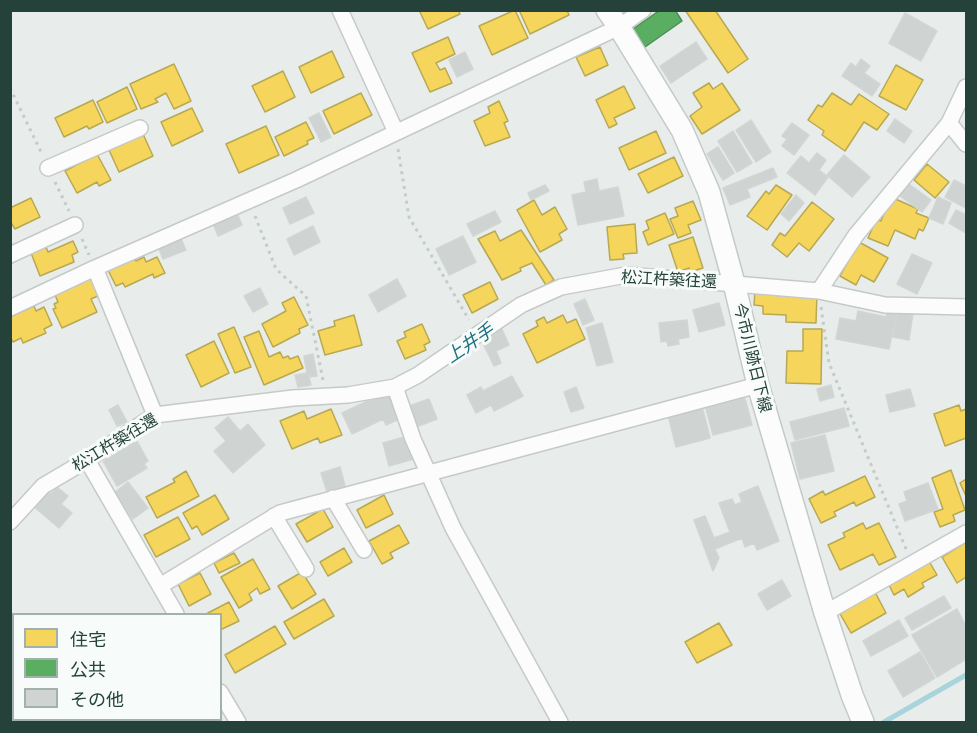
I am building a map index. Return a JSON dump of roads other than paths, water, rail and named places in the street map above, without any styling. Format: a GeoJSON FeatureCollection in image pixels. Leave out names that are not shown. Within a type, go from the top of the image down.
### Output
{"type":"FeatureCollection","features":[{"type":"Feature","properties":{"kind":"street"},"geometry":{"type":"LineString","coordinates":[[340,10],[396,132]]}},
{"type":"Feature","properties":{"kind":"street"},"geometry":{"type":"LineString","coordinates":[[10,308],[396,132],[613,19],[643,10]]}},
{"type":"Feature","properties":{"kind":"street","name":"今市川跡日下線"},"geometry":{"type":"LineString","coordinates":[[613,19],[682,130],[709,192],[734,283],[758,385],[825,613],[863,723]]}},
{"type":"Feature","properties":{"kind":"street"},"geometry":{"type":"LineString","coordinates":[[819,291],[856,235],[949,123],[966,87]]}},
{"type":"Feature","properties":{"kind":"street"},"geometry":{"type":"LineString","coordinates":[[949,123],[966,144]]}},
{"type":"Feature","properties":{"kind":"street"},"geometry":{"type":"LineString","coordinates":[[48,168],[140,128]]}},
{"type":"Feature","properties":{"kind":"street"},"geometry":{"type":"LineString","coordinates":[[10,255],[75,225]]}},
{"type":"Feature","properties":{"kind":"street"},"geometry":{"type":"LineString","coordinates":[[95,268],[155,415]]}},
{"type":"Feature","properties":{"kind":"street","name":"松江杵築往還"},"geometry":{"type":"LineString","coordinates":[[10,522],[44,486],[155,415],[348,395],[395,387],[418,375],[521,305],[561,287],[626,275],[819,291],[885,305],[966,307]]}},
{"type":"Feature","properties":{"kind":"street"},"geometry":{"type":"LineString","coordinates":[[160,586],[280,513],[758,385]]}},
{"type":"Feature","properties":{"kind":"street"},"geometry":{"type":"LineString","coordinates":[[395,387],[413,439],[453,528],[560,723]]}},
{"type":"Feature","properties":{"kind":"street"},"geometry":{"type":"LineString","coordinates":[[87,460],[175,613]]}},
{"type":"Feature","properties":{"kind":"street"},"geometry":{"type":"LineString","coordinates":[[333,498],[364,550]]}},
{"type":"Feature","properties":{"kind":"street"},"geometry":{"type":"LineString","coordinates":[[274,516],[306,569]]}},
{"type":"Feature","properties":{"kind":"street"},"geometry":{"type":"LineString","coordinates":[[825,613],[966,533]]}},
{"type":"Feature","properties":{"kind":"street"},"geometry":{"type":"LineString","coordinates":[[222,695],[238,723]]}},
{"type":"Feature","properties":{"kind":"waterway"},"geometry":{"type":"LineString","coordinates":[[884,722],[966,675]]}},
{"type":"Feature","properties":{"kind":"water label","name":"上井手"},"geometry":{"type":"Point","coordinates":[470,344]}}]}
